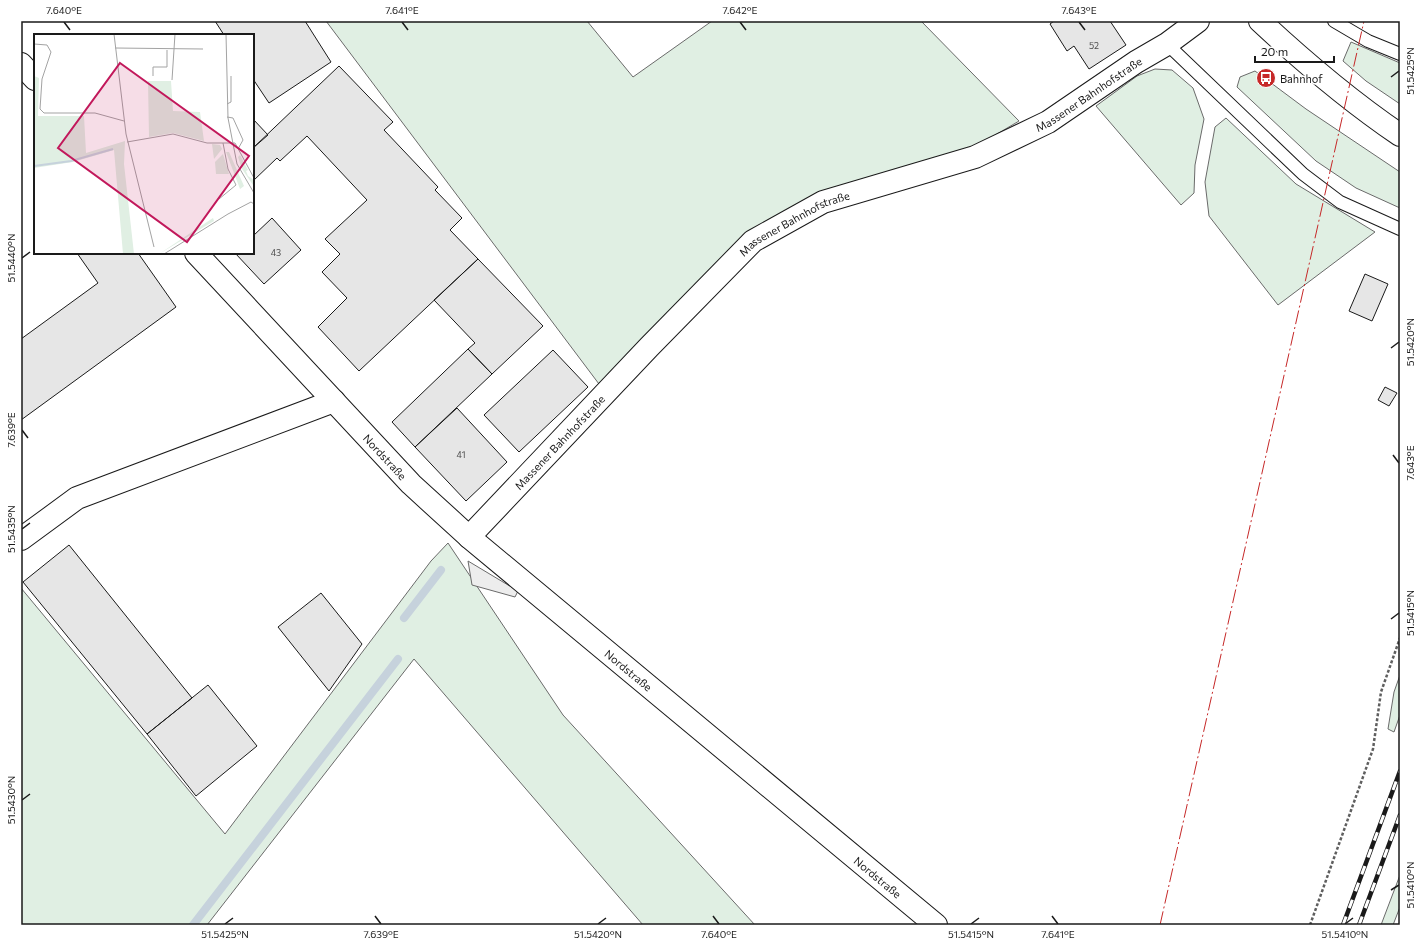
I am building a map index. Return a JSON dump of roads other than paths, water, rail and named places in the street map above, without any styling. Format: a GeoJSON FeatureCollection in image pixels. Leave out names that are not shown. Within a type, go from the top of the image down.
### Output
{"type":"FeatureCollection","features":[{"type":"Feature","properties":{"kind":"street","name":"Massener Bahnhofstraße"},"geometry":{"type":"LineString","coordinates":[[469,538],[648,347],[753,241],[823,202],[975,158],[1048,122],[1167,44],[1198,21]]}},
{"type":"Feature","properties":{"kind":"street"},"geometry":{"type":"LineString","coordinates":[[1260,21],[1294,53],[1343,93],[1400,134]]}},
{"type":"Feature","properties":{"kind":"street"},"geometry":{"type":"LineString","coordinates":[[21,64],[34,79]]}},
{"type":"Feature","properties":{"kind":"street","name":"Nordstraße"},"geometry":{"type":"LineString","coordinates":[[197,254],[411,484],[469,538],[936,925]]}},
{"type":"Feature","properties":{"kind":"street"},"geometry":{"type":"LineString","coordinates":[[21,539],[77,498],[334,401]]}},
{"type":"Feature","properties":{"kind":"lane"},"geometry":{"type":"LineString","coordinates":[[1334,21],[1368,41],[1400,54]]}},
{"type":"Feature","properties":{"kind":"lane"},"geometry":{"type":"LineString","coordinates":[[1167,44],[1303,174],[1340,202],[1400,229]]}},
{"type":"Feature","properties":{"kind":"waterway"},"geometry":{"type":"LineString","coordinates":[[404,618],[441,570]]}},
{"type":"Feature","properties":{"kind":"waterway"},"geometry":{"type":"LineString","coordinates":[[193,925],[398,659]]}},
{"type":"Feature","properties":{"kind":"railway"},"geometry":{"type":"LineString","coordinates":[[1343,925],[1400,771]]}},
{"type":"Feature","properties":{"kind":"railway"},"geometry":{"type":"LineString","coordinates":[[1359,925],[1400,815]]}},
{"type":"Feature","properties":{"kind":"place","name":"Bahnhof"},"geometry":{"type":"Point","coordinates":[1266,78]}}]}
